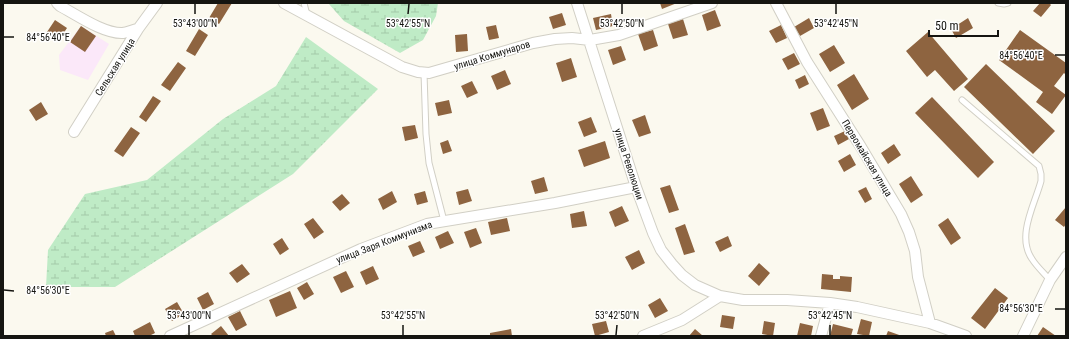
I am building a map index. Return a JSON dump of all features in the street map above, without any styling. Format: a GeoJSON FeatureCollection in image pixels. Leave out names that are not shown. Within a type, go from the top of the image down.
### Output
{"type":"FeatureCollection","features":[{"type":"Feature","properties":{"kind":"street"},"geometry":{"type":"LineString","coordinates":[[56,3],[72,13],[112,32],[123,32],[138,29]]}},
{"type":"Feature","properties":{"kind":"street","name":"Сельская улица"},"geometry":{"type":"LineString","coordinates":[[74,132],[138,29],[157,3]]}},
{"type":"Feature","properties":{"kind":"street","name":"улица Коммунаров"},"geometry":{"type":"LineString","coordinates":[[284,3],[402,67],[424,72],[437,72],[533,43],[572,38],[590,40],[619,35],[712,3]]}},
{"type":"Feature","properties":{"kind":"street","name":"улица Революции"},"geometry":{"type":"LineString","coordinates":[[577,3],[636,188],[653,233],[661,250],[682,275],[695,285],[720,296],[744,300],[787,300],[830,303],[857,307],[930,324],[966,336]]}},
{"type":"Feature","properties":{"kind":"street","name":"Первомайская улица"},"geometry":{"type":"LineString","coordinates":[[776,3],[807,62],[861,147],[901,214],[915,251],[918,277],[930,324]]}},
{"type":"Feature","properties":{"kind":"street","name":"улица Заря Коммунизма"},"geometry":{"type":"LineString","coordinates":[[170,336],[361,249],[427,224],[636,188]]}},
{"type":"Feature","properties":{"kind":"street"},"geometry":{"type":"LineString","coordinates":[[1023,336],[1050,280],[1066,257]]}},
{"type":"Feature","properties":{"kind":"street"},"geometry":{"type":"LineString","coordinates":[[643,336],[682,320],[720,296]]}},
{"type":"Feature","properties":{"kind":"street"},"geometry":{"type":"LineString","coordinates":[[821,336],[830,303]]}},
{"type":"Feature","properties":{"kind":"lane"},"geometry":{"type":"LineString","coordinates":[[304,3],[306,15]]}},
{"type":"Feature","properties":{"kind":"lane"},"geometry":{"type":"LineString","coordinates":[[998,3],[1008,3]]}},
{"type":"Feature","properties":{"kind":"lane"},"geometry":{"type":"LineString","coordinates":[[424,72],[428,163],[444,221]]}},
{"type":"Feature","properties":{"kind":"lane"},"geometry":{"type":"LineString","coordinates":[[962,100],[1039,166],[1041,181],[1026,229],[1026,240],[1027,249],[1031,259],[1050,280]]}},
{"type":"Feature","properties":{"kind":"shaded area"},"geometry":{"type":"Polygon","coordinates":[[[81,26],[109,44],[88,80],[60,70],[59,55],[81,26]]]}},
{"type":"Feature","properties":{"kind":"green space"},"geometry":{"type":"Polygon","coordinates":[[[328,3],[438,3],[436,16],[423,40],[400,53],[344,21],[328,3]]]}},
{"type":"Feature","properties":{"kind":"green space"},"geometry":{"type":"Polygon","coordinates":[[[306,37],[378,89],[293,174],[115,287],[46,287],[48,250],[85,194],[147,180],[223,119],[276,86],[306,37]]]}},
{"type":"Feature","properties":{"kind":"building"},"geometry":{"type":"Polygon","coordinates":[[[218,3],[232,3],[219,24],[209,18],[218,3]]]}},
{"type":"Feature","properties":{"kind":"building"},"geometry":{"type":"Polygon","coordinates":[[[660,3],[677,3],[662,9],[660,3]]]}},
{"type":"Feature","properties":{"kind":"building"},"geometry":{"type":"Polygon","coordinates":[[[1040,3],[1049,3],[1051,5],[1041,17],[1033,11],[1040,3]]]}},
{"type":"Feature","properties":{"kind":"building"},"geometry":{"type":"Polygon","coordinates":[[[715,10],[721,26],[707,31],[702,15],[715,10]]]}},
{"type":"Feature","properties":{"kind":"building"},"geometry":{"type":"Polygon","coordinates":[[[562,13],[566,25],[553,29],[549,17],[562,13]]]}},
{"type":"Feature","properties":{"kind":"building"},"geometry":{"type":"Polygon","coordinates":[[[611,14],[613,26],[596,30],[593,18],[611,14]]]}},
{"type":"Feature","properties":{"kind":"building"},"geometry":{"type":"Polygon","coordinates":[[[809,18],[814,28],[800,36],[794,27],[809,18]]]}},
{"type":"Feature","properties":{"kind":"building"},"geometry":{"type":"Polygon","coordinates":[[[968,18],[973,28],[956,38],[951,29],[968,18]]]}},
{"type":"Feature","properties":{"kind":"building"},"geometry":{"type":"Polygon","coordinates":[[[683,19],[688,35],[673,39],[668,24],[683,19]]]}},
{"type":"Feature","properties":{"kind":"building"},"geometry":{"type":"Polygon","coordinates":[[[55,20],[67,28],[59,40],[47,32],[55,20]]]}},
{"type":"Feature","properties":{"kind":"building"},"geometry":{"type":"Polygon","coordinates":[[[496,25],[499,38],[489,40],[486,27],[496,25]]]}},
{"type":"Feature","properties":{"kind":"building"},"geometry":{"type":"Polygon","coordinates":[[[781,25],[787,38],[776,43],[769,31],[781,25]]]}},
{"type":"Feature","properties":{"kind":"building"},"geometry":{"type":"Polygon","coordinates":[[[81,26],[96,36],[85,52],[70,42],[81,26]]]}},
{"type":"Feature","properties":{"kind":"building"},"geometry":{"type":"Polygon","coordinates":[[[199,29],[208,35],[195,56],[186,51],[199,29]]]}},
{"type":"Feature","properties":{"kind":"building"},"geometry":{"type":"Polygon","coordinates":[[[653,30],[658,46],[644,51],[638,34],[653,30]]]}},
{"type":"Feature","properties":{"kind":"building"},"geometry":{"type":"Polygon","coordinates":[[[1020,30],[1066,63],[1066,75],[1064,73],[1054,86],[1066,95],[1052,114],[1036,102],[1043,92],[999,60],[1020,30]]]}},
{"type":"Feature","properties":{"kind":"building"},"geometry":{"type":"Polygon","coordinates":[[[928,32],[968,79],[954,91],[935,70],[927,77],[906,51],[928,32]]]}},
{"type":"Feature","properties":{"kind":"building"},"geometry":{"type":"Polygon","coordinates":[[[467,34],[468,51],[456,52],[455,35],[467,34]]]}},
{"type":"Feature","properties":{"kind":"building"},"geometry":{"type":"Polygon","coordinates":[[[834,45],[845,63],[830,72],[819,54],[834,45]]]}},
{"type":"Feature","properties":{"kind":"building"},"geometry":{"type":"Polygon","coordinates":[[[621,46],[626,60],[613,65],[608,50],[621,46]]]}},
{"type":"Feature","properties":{"kind":"building"},"geometry":{"type":"Polygon","coordinates":[[[794,53],[800,64],[788,70],[782,59],[794,53]]]}},
{"type":"Feature","properties":{"kind":"building"},"geometry":{"type":"Polygon","coordinates":[[[571,58],[577,77],[562,82],[556,63],[571,58]]]}},
{"type":"Feature","properties":{"kind":"building"},"geometry":{"type":"Polygon","coordinates":[[[178,62],[186,68],[170,91],[161,85],[178,62]]]}},
{"type":"Feature","properties":{"kind":"building"},"geometry":{"type":"Polygon","coordinates":[[[986,64],[1055,131],[1033,154],[964,87],[986,64]]]}},
{"type":"Feature","properties":{"kind":"building"},"geometry":{"type":"Polygon","coordinates":[[[505,70],[511,84],[497,90],[491,76],[505,70]]]}},
{"type":"Feature","properties":{"kind":"building"},"geometry":{"type":"Polygon","coordinates":[[[854,74],[869,99],[852,110],[837,85],[854,74]]]}},
{"type":"Feature","properties":{"kind":"building"},"geometry":{"type":"Polygon","coordinates":[[[805,75],[809,84],[799,89],[795,80],[805,75]]]}},
{"type":"Feature","properties":{"kind":"building"},"geometry":{"type":"Polygon","coordinates":[[[472,81],[478,93],[467,98],[461,86],[472,81]]]}},
{"type":"Feature","properties":{"kind":"building"},"geometry":{"type":"Polygon","coordinates":[[[153,96],[161,101],[146,122],[139,117],[153,96]]]}},
{"type":"Feature","properties":{"kind":"building"},"geometry":{"type":"Polygon","coordinates":[[[932,97],[994,162],[978,178],[915,113],[932,97]]]}},
{"type":"Feature","properties":{"kind":"building"},"geometry":{"type":"Polygon","coordinates":[[[449,100],[452,113],[438,116],[435,103],[449,100]]]}},
{"type":"Feature","properties":{"kind":"building"},"geometry":{"type":"Polygon","coordinates":[[[41,102],[48,114],[36,121],[29,110],[41,102]]]}},
{"type":"Feature","properties":{"kind":"building"},"geometry":{"type":"Polygon","coordinates":[[[823,108],[830,126],[817,131],[810,113],[823,108]]]}},
{"type":"Feature","properties":{"kind":"building"},"geometry":{"type":"Polygon","coordinates":[[[645,115],[651,133],[639,137],[632,120],[645,115]]]}},
{"type":"Feature","properties":{"kind":"building"},"geometry":{"type":"Polygon","coordinates":[[[591,117],[597,132],[584,137],[578,122],[591,117]]]}},
{"type":"Feature","properties":{"kind":"building"},"geometry":{"type":"Polygon","coordinates":[[[415,125],[418,138],[405,141],[402,127],[415,125]]]}},
{"type":"Feature","properties":{"kind":"building"},"geometry":{"type":"Polygon","coordinates":[[[131,127],[140,133],[123,157],[114,151],[131,127]]]}},
{"type":"Feature","properties":{"kind":"building"},"geometry":{"type":"Polygon","coordinates":[[[845,131],[849,139],[838,145],[834,136],[845,131]]]}},
{"type":"Feature","properties":{"kind":"building"},"geometry":{"type":"Polygon","coordinates":[[[448,140],[452,151],[443,154],[440,143],[448,140]]]}},
{"type":"Feature","properties":{"kind":"building"},"geometry":{"type":"Polygon","coordinates":[[[605,141],[610,158],[584,167],[578,150],[605,141]]]}},
{"type":"Feature","properties":{"kind":"building"},"geometry":{"type":"Polygon","coordinates":[[[894,144],[901,155],[888,164],[881,153],[894,144]]]}},
{"type":"Feature","properties":{"kind":"building"},"geometry":{"type":"Polygon","coordinates":[[[850,154],[856,165],[844,172],[838,161],[850,154]]]}},
{"type":"Feature","properties":{"kind":"building"},"geometry":{"type":"Polygon","coordinates":[[[911,176],[923,195],[911,203],[899,184],[911,176]]]}},
{"type":"Feature","properties":{"kind":"building"},"geometry":{"type":"Polygon","coordinates":[[[544,177],[548,191],[535,194],[531,181],[544,177]]]}},
{"type":"Feature","properties":{"kind":"building"},"geometry":{"type":"Polygon","coordinates":[[[670,185],[679,210],[669,213],[660,188],[670,185]]]}},
{"type":"Feature","properties":{"kind":"building"},"geometry":{"type":"Polygon","coordinates":[[[866,187],[872,199],[865,203],[858,191],[866,187]]]}},
{"type":"Feature","properties":{"kind":"building"},"geometry":{"type":"Polygon","coordinates":[[[468,189],[472,201],[459,205],[456,192],[468,189]]]}},
{"type":"Feature","properties":{"kind":"building"},"geometry":{"type":"Polygon","coordinates":[[[392,191],[397,202],[383,210],[378,199],[392,191]]]}},
{"type":"Feature","properties":{"kind":"building"},"geometry":{"type":"Polygon","coordinates":[[[425,191],[428,202],[417,205],[414,194],[425,191]]]}},
{"type":"Feature","properties":{"kind":"building"},"geometry":{"type":"Polygon","coordinates":[[[342,194],[350,203],[340,211],[332,202],[342,194]]]}},
{"type":"Feature","properties":{"kind":"building"},"geometry":{"type":"Polygon","coordinates":[[[622,206],[629,221],[615,227],[609,212],[622,206]]]}},
{"type":"Feature","properties":{"kind":"building"},"geometry":{"type":"Polygon","coordinates":[[[1066,207],[1066,224],[1064,227],[1055,220],[1066,207]]]}},
{"type":"Feature","properties":{"kind":"building"},"geometry":{"type":"Polygon","coordinates":[[[584,211],[587,226],[572,228],[570,214],[584,211]]]}},
{"type":"Feature","properties":{"kind":"building"},"geometry":{"type":"Polygon","coordinates":[[[313,218],[324,232],[314,239],[304,224],[313,218]]]}},
{"type":"Feature","properties":{"kind":"building"},"geometry":{"type":"Polygon","coordinates":[[[507,218],[510,231],[491,235],[488,222],[507,218]]]}},
{"type":"Feature","properties":{"kind":"building"},"geometry":{"type":"Polygon","coordinates":[[[948,218],[961,238],[951,245],[938,225],[948,218]]]}},
{"type":"Feature","properties":{"kind":"building"},"geometry":{"type":"Polygon","coordinates":[[[685,224],[695,252],[684,255],[675,228],[685,224]]]}},
{"type":"Feature","properties":{"kind":"building"},"geometry":{"type":"Polygon","coordinates":[[[476,228],[482,243],[470,248],[464,232],[476,228]]]}},
{"type":"Feature","properties":{"kind":"building"},"geometry":{"type":"Polygon","coordinates":[[[448,231],[454,243],[440,249],[435,237],[448,231]]]}},
{"type":"Feature","properties":{"kind":"building"},"geometry":{"type":"Polygon","coordinates":[[[728,236],[732,246],[720,252],[715,242],[728,236]]]}},
{"type":"Feature","properties":{"kind":"building"},"geometry":{"type":"Polygon","coordinates":[[[282,238],[289,249],[280,255],[273,244],[282,238]]]}},
{"type":"Feature","properties":{"kind":"building"},"geometry":{"type":"Polygon","coordinates":[[[420,241],[425,252],[413,257],[408,246],[420,241]]]}},
{"type":"Feature","properties":{"kind":"building"},"geometry":{"type":"Polygon","coordinates":[[[639,250],[645,263],[632,270],[625,257],[639,250]]]}},
{"type":"Feature","properties":{"kind":"building"},"geometry":{"type":"Polygon","coordinates":[[[759,263],[770,273],[759,286],[748,276],[759,263]]]}},
{"type":"Feature","properties":{"kind":"building"},"geometry":{"type":"Polygon","coordinates":[[[242,264],[250,274],[237,283],[229,273],[242,264]]]}},
{"type":"Feature","properties":{"kind":"building"},"geometry":{"type":"Polygon","coordinates":[[[373,266],[379,279],[366,285],[360,272],[373,266]]]}},
{"type":"Feature","properties":{"kind":"building"},"geometry":{"type":"Polygon","coordinates":[[[346,271],[354,287],[341,293],[333,277],[346,271]]]}},
{"type":"Feature","properties":{"kind":"building"},"geometry":{"type":"Polygon","coordinates":[[[822,274],[833,275],[833,279],[840,279],[840,276],[852,277],[851,292],[821,289],[822,274]]]}},
{"type":"Feature","properties":{"kind":"building"},"geometry":{"type":"Polygon","coordinates":[[[307,282],[314,294],[304,300],[297,288],[307,282]]]}},
{"type":"Feature","properties":{"kind":"building"},"geometry":{"type":"Polygon","coordinates":[[[995,288],[1008,298],[985,329],[971,318],[995,288]]]}},
{"type":"Feature","properties":{"kind":"building"},"geometry":{"type":"Polygon","coordinates":[[[290,291],[297,308],[276,317],[269,300],[290,291]]]}},
{"type":"Feature","properties":{"kind":"building"},"geometry":{"type":"Polygon","coordinates":[[[208,292],[214,304],[203,310],[197,298],[208,292]]]}},
{"type":"Feature","properties":{"kind":"building"},"geometry":{"type":"Polygon","coordinates":[[[660,298],[668,311],[655,318],[648,305],[660,298]]]}},
{"type":"Feature","properties":{"kind":"building"},"geometry":{"type":"Polygon","coordinates":[[[177,302],[184,314],[172,321],[165,309],[177,302]]]}},
{"type":"Feature","properties":{"kind":"building"},"geometry":{"type":"Polygon","coordinates":[[[240,311],[247,325],[236,331],[228,317],[240,311]]]}},
{"type":"Feature","properties":{"kind":"building"},"geometry":{"type":"Polygon","coordinates":[[[722,315],[735,317],[733,329],[720,327],[722,315]]]}},
{"type":"Feature","properties":{"kind":"building"},"geometry":{"type":"Polygon","coordinates":[[[861,319],[872,322],[869,336],[857,334],[861,319]]]}},
{"type":"Feature","properties":{"kind":"building"},"geometry":{"type":"Polygon","coordinates":[[[606,321],[609,332],[595,336],[592,324],[606,321]]]}},
{"type":"Feature","properties":{"kind":"building"},"geometry":{"type":"Polygon","coordinates":[[[764,321],[775,323],[773,336],[762,334],[764,321]]]}},
{"type":"Feature","properties":{"kind":"building"},"geometry":{"type":"Polygon","coordinates":[[[150,322],[155,333],[149,336],[135,336],[133,331],[150,322]]]}},
{"type":"Feature","properties":{"kind":"building"},"geometry":{"type":"Polygon","coordinates":[[[800,323],[813,326],[811,336],[797,336],[800,323]]]}},
{"type":"Feature","properties":{"kind":"building"},"geometry":{"type":"Polygon","coordinates":[[[833,324],[853,329],[851,336],[830,336],[833,324]]]}},
{"type":"Feature","properties":{"kind":"building"},"geometry":{"type":"Polygon","coordinates":[[[221,326],[229,336],[213,336],[211,334],[221,326]]]}},
{"type":"Feature","properties":{"kind":"building"},"geometry":{"type":"Polygon","coordinates":[[[1043,327],[1056,336],[1037,336],[1043,327]]]}},
{"type":"Feature","properties":{"kind":"building"},"geometry":{"type":"Polygon","coordinates":[[[511,329],[512,336],[490,336],[490,333],[511,329]]]}},
{"type":"Feature","properties":{"kind":"building"},"geometry":{"type":"Polygon","coordinates":[[[695,329],[703,336],[689,336],[695,329]]]}},
{"type":"Feature","properties":{"kind":"building"},"geometry":{"type":"Polygon","coordinates":[[[113,330],[116,336],[106,336],[105,333],[113,330]]]}},
{"type":"Feature","properties":{"kind":"building"},"geometry":{"type":"Polygon","coordinates":[[[888,331],[902,336],[886,336],[888,331]]]}}]}
